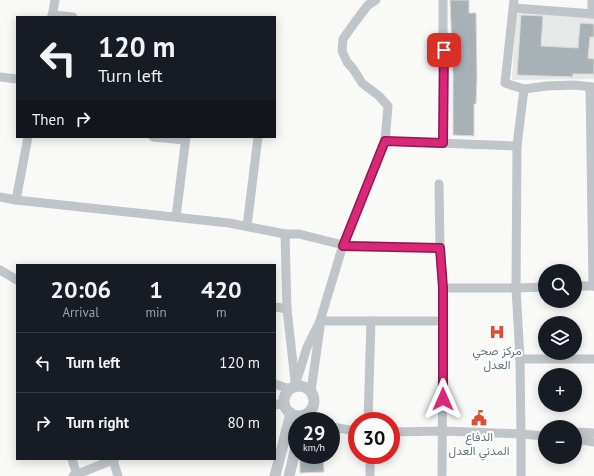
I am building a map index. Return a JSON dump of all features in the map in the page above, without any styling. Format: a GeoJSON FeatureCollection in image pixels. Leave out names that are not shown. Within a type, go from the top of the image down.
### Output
{"type":"FeatureCollection","features":[{"type":"Feature","properties":{"kind":"street"},"geometry":{"type":"LineString","coordinates":[[52,16],[55,0]]}},
{"type":"Feature","properties":{"kind":"street"},"geometry":{"type":"LineString","coordinates":[[290,412],[280,404],[293,387],[307,347],[320,321],[343,246],[385,141],[388,106],[380,96],[362,83],[347,62],[342,51],[343,39],[354,22],[368,5],[376,0]]}},
{"type":"Feature","properties":{"kind":"street"},"geometry":{"type":"LineString","coordinates":[[443,0],[443,143]]}},
{"type":"Feature","properties":{"kind":"street"},"geometry":{"type":"LineString","coordinates":[[582,286],[594,286],[592,87],[573,85],[524,89],[505,83],[514,4],[593,14],[592,0]]}},
{"type":"Feature","properties":{"kind":"street"},"geometry":{"type":"LineString","coordinates":[[0,77],[16,79]]}},
{"type":"Feature","properties":{"kind":"street"},"geometry":{"type":"LineString","coordinates":[[521,476],[520,359],[516,288],[517,146],[524,89]]}},
{"type":"Feature","properties":{"kind":"street"},"geometry":{"type":"LineString","coordinates":[[16,200],[28,138]]}},
{"type":"Feature","properties":{"kind":"street"},"geometry":{"type":"LineString","coordinates":[[169,138],[185,139],[176,217]]}},
{"type":"Feature","properties":{"kind":"street"},"geometry":{"type":"LineString","coordinates":[[247,226],[258,138]]}},
{"type":"Feature","properties":{"kind":"street"},"geometry":{"type":"LineString","coordinates":[[385,141],[517,146]]}},
{"type":"Feature","properties":{"kind":"street"},"geometry":{"type":"LineString","coordinates":[[439,184],[440,248],[443,288],[442,476]]}},
{"type":"Feature","properties":{"kind":"street"},"geometry":{"type":"LineString","coordinates":[[0,197],[229,223],[285,234],[299,234],[343,246],[440,248]]}},
{"type":"Feature","properties":{"kind":"street"},"geometry":{"type":"LineString","coordinates":[[285,234],[287,309],[293,387]]}},
{"type":"Feature","properties":{"kind":"street"},"geometry":{"type":"LineString","coordinates":[[0,270],[16,279]]}},
{"type":"Feature","properties":{"kind":"street"},"geometry":{"type":"LineString","coordinates":[[443,288],[538,287]]}},
{"type":"Feature","properties":{"kind":"street"},"geometry":{"type":"LineString","coordinates":[[276,307],[287,309]]}},
{"type":"Feature","properties":{"kind":"street"},"geometry":{"type":"LineString","coordinates":[[320,321],[443,321]]}},
{"type":"Feature","properties":{"kind":"street"},"geometry":{"type":"LineString","coordinates":[[309,412],[314,404],[311,391],[320,332],[320,321]]}},
{"type":"Feature","properties":{"kind":"street"},"geometry":{"type":"LineString","coordinates":[[368,412],[370,321]]}},
{"type":"Feature","properties":{"kind":"street"},"geometry":{"type":"LineString","coordinates":[[520,359],[594,359]]}},
{"type":"Feature","properties":{"kind":"street"},"geometry":{"type":"LineString","coordinates":[[276,384],[293,387],[304,386],[311,391]]}},
{"type":"Feature","properties":{"kind":"street"},"geometry":{"type":"LineString","coordinates":[[275,476],[288,425]]}},
{"type":"Feature","properties":{"kind":"street"},"geometry":{"type":"LineString","coordinates":[[400,432],[443,431],[538,435]]}},
{"type":"Feature","properties":{"kind":"street"},"geometry":{"type":"LineString","coordinates":[[582,432],[594,433]]}},
{"type":"Feature","properties":{"kind":"street"},"geometry":{"type":"LineString","coordinates":[[582,440],[594,442]]}},
{"type":"Feature","properties":{"kind":"street"},"geometry":{"type":"LineString","coordinates":[[72,460],[75,475],[112,460]]}},
{"type":"Feature","properties":{"kind":"street"},"geometry":{"type":"LineString","coordinates":[[114,460],[118,476]]}},
{"type":"Feature","properties":{"kind":"street"},"geometry":{"type":"LineString","coordinates":[[289,476],[292,464]]}},
{"type":"Feature","properties":{"kind":"street"},"geometry":{"type":"LineString","coordinates":[[370,464],[370,476]]}},
{"type":"Feature","properties":{"kind":"shaded area"},"geometry":{"type":"Polygon","coordinates":[[[516,11],[594,17],[594,79],[512,80],[516,11]]]}},
{"type":"Feature","properties":{"kind":"building"},"geometry":{"type":"Polygon","coordinates":[[[450,0],[469,0],[469,13],[476,13],[477,75],[476,104],[474,104],[474,136],[453,135],[453,74],[450,0]]]}},
{"type":"Feature","properties":{"kind":"building"},"geometry":{"type":"Polygon","coordinates":[[[521,15],[543,16],[541,46],[578,48],[580,23],[594,24],[594,37],[590,37],[588,58],[594,59],[594,74],[573,74],[573,77],[517,75],[521,15]]]}},
{"type":"Feature","properties":{"kind":"building"},"geometry":{"type":"Polygon","coordinates":[[[300,464],[324,464],[324,472],[300,473],[300,464]]]}},
{"type":"Feature","properties":{"kind":"place","name":"مركز صحي العدل"},"geometry":{"type":"Point","coordinates":[497,332]}},
{"type":"Feature","properties":{"kind":"place","name":"الدفاع المدني العدل"},"geometry":{"type":"Point","coordinates":[479,418]}},
{"type":"Feature","properties":{"kind":"route"},"geometry":{"type":"LineString","coordinates":[[443,399],[443,288],[440,248],[343,246],[385,141],[443,143],[444,50]]}}]}
